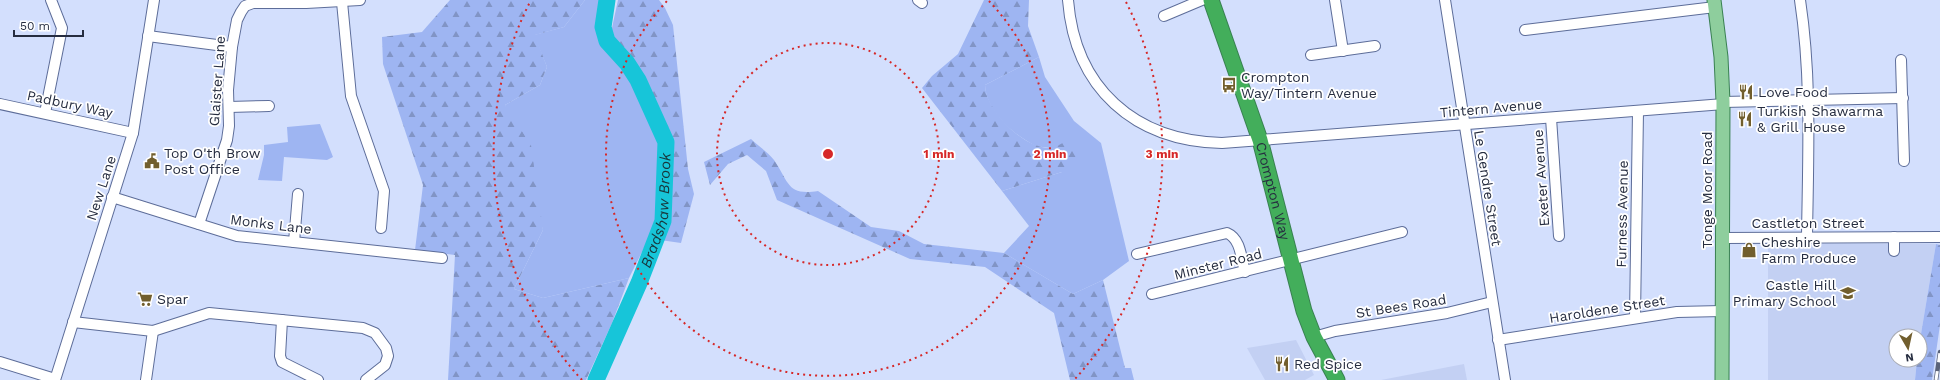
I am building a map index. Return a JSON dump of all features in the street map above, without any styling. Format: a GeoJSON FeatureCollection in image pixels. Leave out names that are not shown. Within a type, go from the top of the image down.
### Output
{"type":"FeatureCollection","features":[{"type":"Feature","properties":{"kind":"highway","name":"Crompton Way"},"geometry":{"type":"LineString","coordinates":[[1211,0],[1260,140],[1304,311],[1314,337],[1337,380]]}},
{"type":"Feature","properties":{"kind":"main road","name":"Tonge Moor Road"},"geometry":{"type":"LineString","coordinates":[[1715,4],[1724,103],[1722,380]]}},
{"type":"Feature","properties":{"kind":"street"},"geometry":{"type":"LineString","coordinates":[[45,113],[62,28],[51,0]]}},
{"type":"Feature","properties":{"kind":"street","name":"New Lane"},"geometry":{"type":"LineString","coordinates":[[55,379],[133,133],[154,0]]}},
{"type":"Feature","properties":{"kind":"street","name":"Glaister Lane"},"geometry":{"type":"LineString","coordinates":[[199,224],[227,140],[229,107],[228,90],[232,47],[237,20],[245,6],[253,3],[342,2],[360,0]]}},
{"type":"Feature","properties":{"kind":"street","name":"Tintern Avenue"},"geometry":{"type":"LineString","coordinates":[[1068,0],[1073,31],[1088,70],[1110,98],[1133,118],[1157,132],[1188,141],[1222,143],[1464,125],[1724,103],[1902,98]]}},
{"type":"Feature","properties":{"kind":"street"},"geometry":{"type":"LineString","coordinates":[[1164,16],[1202,0]]}},
{"type":"Feature","properties":{"kind":"street"},"geometry":{"type":"LineString","coordinates":[[1334,0],[1343,50]]}},
{"type":"Feature","properties":{"kind":"street","name":"Le Gendre Street"},"geometry":{"type":"LineString","coordinates":[[1445,0],[1505,380]]}},
{"type":"Feature","properties":{"kind":"street"},"geometry":{"type":"LineString","coordinates":[[1800,0],[1807,52],[1809,100],[1807,237]]}},
{"type":"Feature","properties":{"kind":"street"},"geometry":{"type":"LineString","coordinates":[[342,2],[349,84],[384,191],[388,216],[382,228]]}},
{"type":"Feature","properties":{"kind":"street"},"geometry":{"type":"LineString","coordinates":[[1525,30],[1715,4]]}},
{"type":"Feature","properties":{"kind":"street"},"geometry":{"type":"LineString","coordinates":[[148,36],[232,47]]}},
{"type":"Feature","properties":{"kind":"street"},"geometry":{"type":"LineString","coordinates":[[1311,56],[1375,46]]}},
{"type":"Feature","properties":{"kind":"street"},"geometry":{"type":"LineString","coordinates":[[1901,60],[1904,160]]}},
{"type":"Feature","properties":{"kind":"street","name":"Padbury Way"},"geometry":{"type":"LineString","coordinates":[[0,104],[133,133]]}},
{"type":"Feature","properties":{"kind":"street"},"geometry":{"type":"LineString","coordinates":[[229,107],[269,106]]}},
{"type":"Feature","properties":{"kind":"street","name":"Furness Avenue"},"geometry":{"type":"LineString","coordinates":[[1635,318],[1638,111]]}},
{"type":"Feature","properties":{"kind":"street","name":"Exeter Avenue"},"geometry":{"type":"LineString","coordinates":[[1551,118],[1559,236]]}},
{"type":"Feature","properties":{"kind":"street"},"geometry":{"type":"LineString","coordinates":[[294,242],[298,194]]}},
{"type":"Feature","properties":{"kind":"street","name":"Monks Lane"},"geometry":{"type":"LineString","coordinates":[[112,197],[237,236],[437,258],[431,268]]}},
{"type":"Feature","properties":{"kind":"street","name":"Minster Road"},"geometry":{"type":"LineString","coordinates":[[1152,294],[1291,261],[1402,232]]}},
{"type":"Feature","properties":{"kind":"street"},"geometry":{"type":"LineString","coordinates":[[1137,254],[1227,233],[1237,240],[1245,272]]}},
{"type":"Feature","properties":{"kind":"street"},"geometry":{"type":"LineString","coordinates":[[1894,237],[1894,251]]}},
{"type":"Feature","properties":{"kind":"street","name":"Castleton Street"},"geometry":{"type":"LineString","coordinates":[[1723,238],[1940,237]]}},
{"type":"Feature","properties":{"kind":"street","name":"St Bees Road"},"geometry":{"type":"LineString","coordinates":[[1314,337],[1335,331],[1447,313],[1492,302]]}},
{"type":"Feature","properties":{"kind":"street","name":"Haroldene Street"},"geometry":{"type":"LineString","coordinates":[[1498,340],[1677,312],[1722,311]]}},
{"type":"Feature","properties":{"kind":"street"},"geometry":{"type":"LineString","coordinates":[[73,322],[154,331],[209,313],[363,328],[375,333],[387,351],[388,360],[385,365],[366,380]]}},
{"type":"Feature","properties":{"kind":"street"},"geometry":{"type":"LineString","coordinates":[[282,320],[280,356],[282,362],[318,380]]}},
{"type":"Feature","properties":{"kind":"street"},"geometry":{"type":"LineString","coordinates":[[146,380],[154,331]]}},
{"type":"Feature","properties":{"kind":"street"},"geometry":{"type":"LineString","coordinates":[[0,362],[55,379]]}},
{"type":"Feature","properties":{"kind":"shaded area","name":"Castle Hill Primary School"},"geometry":{"type":"Polygon","coordinates":[[[1768,244],[1889,244],[1889,254],[1898,254],[1899,244],[1936,244],[1922,328],[1888,328],[1888,368],[1916,368],[1915,380],[1768,380],[1768,244]]]}},
{"type":"Feature","properties":{"kind":"shaded area"},"geometry":{"type":"Polygon","coordinates":[[[1296,340],[1314,375],[1305,380],[1265,380],[1247,348],[1296,340]]]}},
{"type":"Feature","properties":{"kind":"shaded area"},"geometry":{"type":"Polygon","coordinates":[[[1464,364],[1467,380],[1381,380],[1464,364]]]}},
{"type":"Feature","properties":{"kind":"green space"},"geometry":{"type":"Polygon","coordinates":[[[450,0],[585,0],[564,27],[535,35],[547,67],[540,85],[505,105],[531,145],[543,230],[514,289],[543,298],[629,278],[612,323],[586,380],[448,380],[455,255],[415,250],[423,185],[383,64],[382,37],[422,32],[450,0]]]}},
{"type":"Feature","properties":{"kind":"green space"},"geometry":{"type":"Polygon","coordinates":[[[585,0],[601,0],[596,23],[604,45],[632,84],[659,145],[656,224],[629,278],[543,298],[514,289],[543,230],[505,105],[540,85],[547,67],[534,35],[564,27],[585,0]]]}},
{"type":"Feature","properties":{"kind":"green space"},"geometry":{"type":"Polygon","coordinates":[[[618,0],[659,0],[665,8],[673,25],[688,169],[694,194],[681,243],[660,240],[667,220],[670,139],[643,78],[632,60],[610,37],[618,0]]]}},
{"type":"Feature","properties":{"kind":"green space"},"geometry":{"type":"Polygon","coordinates":[[[984,0],[1029,0],[1028,26],[1039,57],[985,85],[987,95],[992,106],[1008,127],[1029,142],[1040,147],[1051,148],[1068,140],[1080,156],[1062,172],[1002,191],[922,88],[932,76],[958,54],[984,0]]]}},
{"type":"Feature","properties":{"kind":"green space"},"geometry":{"type":"Polygon","coordinates":[[[1039,57],[1045,77],[1074,121],[1101,143],[1129,261],[1103,280],[1073,294],[1004,253],[1029,226],[1002,191],[1062,172],[1052,148],[1034,145],[1009,128],[995,112],[986,94],[985,85],[1039,57]]]}},
{"type":"Feature","properties":{"kind":"green space"},"geometry":{"type":"Polygon","coordinates":[[[320,124],[333,157],[327,160],[284,157],[282,181],[258,180],[264,155],[264,145],[288,142],[287,127],[320,124]]]}},
{"type":"Feature","properties":{"kind":"green space"},"geometry":{"type":"Polygon","coordinates":[[[751,139],[772,157],[786,181],[794,189],[808,192],[818,191],[871,227],[899,231],[924,244],[1004,253],[1073,294],[1103,280],[1125,368],[1131,368],[1134,380],[1070,380],[1054,313],[985,267],[910,259],[777,200],[766,171],[747,155],[728,164],[710,185],[704,162],[751,139]]]}},
{"type":"Feature","properties":{"kind":"green space"},"geometry":{"type":"Polygon","coordinates":[[[1936,244],[1940,245],[1940,325],[1932,380],[1915,380],[1916,368],[1928,368],[1928,328],[1922,328],[1936,244]]]}},
{"type":"Feature","properties":{"kind":"waterway","name":"Bradshaw Brook"},"geometry":{"type":"LineString","coordinates":[[596,380],[639,283],[663,221],[666,142],[638,80],[627,63],[607,41],[603,27],[607,0]]}},
{"type":"Feature","properties":{"kind":"railway"},"geometry":{"type":"LineString","coordinates":[[1936,380],[1940,352]]}},
{"type":"Feature","properties":{"kind":"place","name":"Crompton Way/Tintern Avenue"},"geometry":{"type":"Point","coordinates":[1229,85]}},
{"type":"Feature","properties":{"kind":"place","name":"Love Food"},"geometry":{"type":"Point","coordinates":[1746,92]}},
{"type":"Feature","properties":{"kind":"place","name":"Turkish Shawarma & Grill House"},"geometry":{"type":"Point","coordinates":[1745,119]}},
{"type":"Feature","properties":{"kind":"place","name":"Top O'th Brow Post Office"},"geometry":{"type":"Point","coordinates":[152,161]}},
{"type":"Feature","properties":{"kind":"place","name":"Cheshire Farm Produce"},"geometry":{"type":"Point","coordinates":[1749,250]}},
{"type":"Feature","properties":{"kind":"place","name":"Castle Hill Primary School"},"geometry":{"type":"Point","coordinates":[1848,293]}},
{"type":"Feature","properties":{"kind":"place","name":"Spar"},"geometry":{"type":"Point","coordinates":[145,299]}},
{"type":"Feature","properties":{"kind":"place","name":"Red Spice"},"geometry":{"type":"Point","coordinates":[1282,364]}}]}
